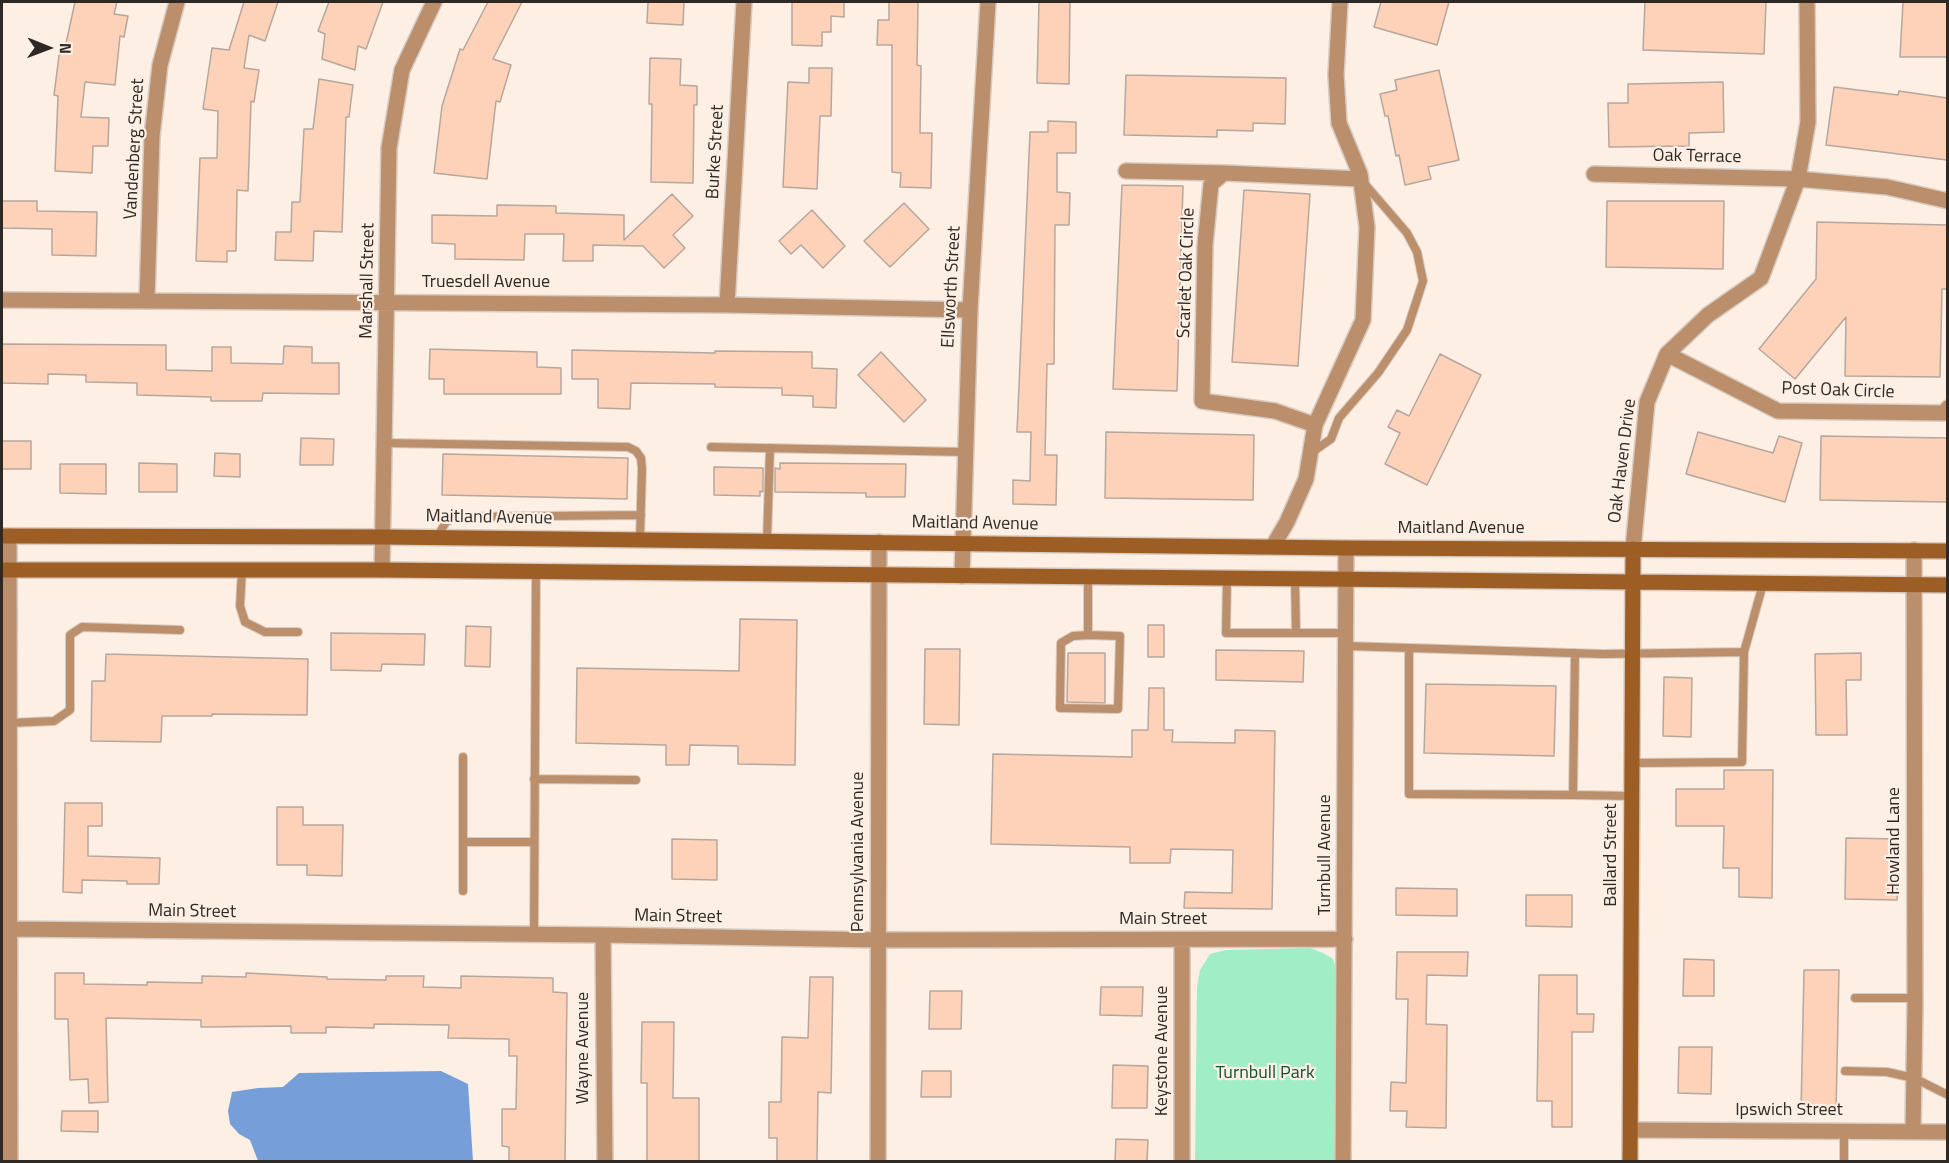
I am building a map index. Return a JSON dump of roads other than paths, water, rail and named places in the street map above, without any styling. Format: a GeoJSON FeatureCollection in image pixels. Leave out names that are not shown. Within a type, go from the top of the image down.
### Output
{"type":"FeatureCollection","features":[{"type":"Feature","properties":{"kind":"main road","name":"Maitland Avenue"},"geometry":{"type":"LineString","coordinates":[[5,536],[437,537],[1346,548],[1947,551]]}},
{"type":"Feature","properties":{"kind":"main road","name":"Ballard Street"},"geometry":{"type":"LineString","coordinates":[[1630,1161],[1633,549]]}},
{"type":"Feature","properties":{"kind":"main road"},"geometry":{"type":"LineString","coordinates":[[5,570],[536,571],[1947,585]]}},
{"type":"Feature","properties":{"kind":"street","name":"Vandenberg Street"},"geometry":{"type":"LineString","coordinates":[[147,300],[152,136],[160,65],[177,2]]}},
{"type":"Feature","properties":{"kind":"street","name":"Marshall Street"},"geometry":{"type":"LineString","coordinates":[[382,570],[388,302],[388,148],[402,70],[434,2]]}},
{"type":"Feature","properties":{"kind":"street","name":"Burke Street"},"geometry":{"type":"LineString","coordinates":[[727,304],[744,2]]}},
{"type":"Feature","properties":{"kind":"street","name":"Ellsworth Street"},"geometry":{"type":"LineString","coordinates":[[962,576],[970,310],[988,2]]}},
{"type":"Feature","properties":{"kind":"street"},"geometry":{"type":"LineString","coordinates":[[1273,546],[1287,522],[1306,479],[1315,425],[1363,320],[1367,227],[1361,179],[1339,123],[1336,75],[1340,2]]}},
{"type":"Feature","properties":{"kind":"street","name":"Oak Haven Drive"},"geometry":{"type":"LineString","coordinates":[[1633,549],[1647,402],[1666,354],[1708,315],[1761,278],[1798,179],[1808,122],[1807,2]]}},
{"type":"Feature","properties":{"kind":"street"},"geometry":{"type":"LineString","coordinates":[[1126,171],[1361,179]]}},
{"type":"Feature","properties":{"kind":"street","name":"Scarlet Oak Circle"},"geometry":{"type":"LineString","coordinates":[[1224,174],[1211,184],[1204,245],[1202,401],[1275,411],[1315,425]]}},
{"type":"Feature","properties":{"kind":"street","name":"Oak Terrace"},"geometry":{"type":"LineString","coordinates":[[1594,174],[1798,179]]}},
{"type":"Feature","properties":{"kind":"street"},"geometry":{"type":"LineString","coordinates":[[1798,179],[1887,187],[1947,201]]}},
{"type":"Feature","properties":{"kind":"street","name":"Truesdell Avenue"},"geometry":{"type":"LineString","coordinates":[[2,300],[727,304],[970,310]]}},
{"type":"Feature","properties":{"kind":"street","name":"Post Oak Circle"},"geometry":{"type":"LineString","coordinates":[[1666,354],[1778,411],[1946,411]]}},
{"type":"Feature","properties":{"kind":"street"},"geometry":{"type":"LineString","coordinates":[[5,536],[10,723],[10,1161]]}},
{"type":"Feature","properties":{"kind":"street","name":"Pennsylvania Avenue"},"geometry":{"type":"LineString","coordinates":[[878,1161],[879,542]]}},
{"type":"Feature","properties":{"kind":"street","name":"Turnbull Avenue"},"geometry":{"type":"LineString","coordinates":[[1343,1161],[1346,548]]}},
{"type":"Feature","properties":{"kind":"street","name":"Howland Lane"},"geometry":{"type":"LineString","coordinates":[[1913,1131],[1914,550]]}},
{"type":"Feature","properties":{"kind":"street","name":"Main Street"},"geometry":{"type":"LineString","coordinates":[[10,929],[878,940],[1345,939]]}},
{"type":"Feature","properties":{"kind":"street","name":"Wayne Avenue"},"geometry":{"type":"LineString","coordinates":[[603,935],[605,1161]]}},
{"type":"Feature","properties":{"kind":"street","name":"Keystone Avenue"},"geometry":{"type":"LineString","coordinates":[[1182,940],[1182,1161]]}},
{"type":"Feature","properties":{"kind":"street","name":"Ipswich Street"},"geometry":{"type":"LineString","coordinates":[[1630,1130],[1947,1131]]}},
{"type":"Feature","properties":{"kind":"lane"},"geometry":{"type":"LineString","coordinates":[[1310,454],[1331,439],[1339,418],[1378,373],[1407,330],[1423,281],[1417,252],[1407,233],[1361,179]]}},
{"type":"Feature","properties":{"kind":"lane"},"geometry":{"type":"LineString","coordinates":[[385,443],[628,447],[636,451],[641,458],[640,539]]}},
{"type":"Feature","properties":{"kind":"lane"},"geometry":{"type":"LineString","coordinates":[[711,447],[965,452]]}},
{"type":"Feature","properties":{"kind":"lane"},"geometry":{"type":"LineString","coordinates":[[767,541],[770,448]]}},
{"type":"Feature","properties":{"kind":"lane"},"geometry":{"type":"LineString","coordinates":[[437,537],[446,522],[455,517],[641,515]]}},
{"type":"Feature","properties":{"kind":"lane"},"geometry":{"type":"LineString","coordinates":[[242,570],[240,606],[245,622],[265,632],[298,632]]}},
{"type":"Feature","properties":{"kind":"lane"},"geometry":{"type":"LineString","coordinates":[[534,934],[536,571]]}},
{"type":"Feature","properties":{"kind":"lane"},"geometry":{"type":"LineString","coordinates":[[1088,576],[1088,635]]}},
{"type":"Feature","properties":{"kind":"lane"},"geometry":{"type":"LineString","coordinates":[[1227,578],[1226,633],[1296,633],[1409,648],[1575,653],[1744,652]]}},
{"type":"Feature","properties":{"kind":"lane"},"geometry":{"type":"LineString","coordinates":[[1295,578],[1296,633]]}},
{"type":"Feature","properties":{"kind":"lane"},"geometry":{"type":"LineString","coordinates":[[1632,763],[1742,762],[1744,652],[1763,584]]}},
{"type":"Feature","properties":{"kind":"lane"},"geometry":{"type":"LineString","coordinates":[[10,723],[54,721],[70,710],[70,635],[82,627],[180,630]]}},
{"type":"Feature","properties":{"kind":"lane"},"geometry":{"type":"LineString","coordinates":[[1088,635],[1120,636],[1118,709],[1060,708],[1061,643],[1073,636],[1088,635]]}},
{"type":"Feature","properties":{"kind":"lane"},"geometry":{"type":"LineString","coordinates":[[1409,648],[1408,794],[1632,796]]}},
{"type":"Feature","properties":{"kind":"lane"},"geometry":{"type":"LineString","coordinates":[[1573,795],[1575,653]]}},
{"type":"Feature","properties":{"kind":"lane"},"geometry":{"type":"LineString","coordinates":[[463,757],[463,891]]}},
{"type":"Feature","properties":{"kind":"lane"},"geometry":{"type":"LineString","coordinates":[[534,779],[636,780]]}},
{"type":"Feature","properties":{"kind":"lane"},"geometry":{"type":"LineString","coordinates":[[463,842],[534,842]]}},
{"type":"Feature","properties":{"kind":"lane"},"geometry":{"type":"LineString","coordinates":[[1855,998],[1915,998]]}},
{"type":"Feature","properties":{"kind":"lane"},"geometry":{"type":"LineString","coordinates":[[1845,1071],[1887,1072],[1914,1078],[1947,1095]]}},
{"type":"Feature","properties":{"kind":"lane"},"geometry":{"type":"LineString","coordinates":[[1844,1131],[1844,1161]]}},
{"type":"Feature","properties":{"kind":"water"},"geometry":{"type":"Polygon","coordinates":[[[441,1071],[468,1084],[473,1161],[258,1161],[250,1140],[239,1134],[230,1124],[228,1111],[232,1092],[283,1087],[299,1073],[441,1071]]]}},
{"type":"Feature","properties":{"kind":"park label","name":"Turnbull Park"},"geometry":{"type":"Point","coordinates":[1265,1074]}}]}
